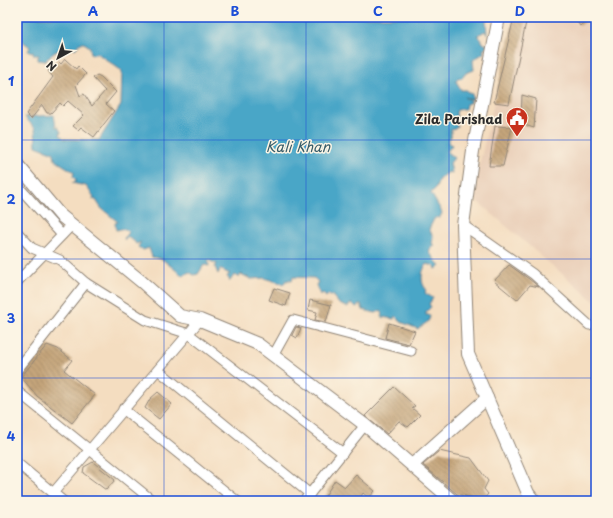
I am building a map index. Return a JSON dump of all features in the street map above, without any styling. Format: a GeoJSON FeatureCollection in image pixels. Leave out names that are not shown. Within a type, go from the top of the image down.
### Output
{"type":"FeatureCollection","features":[{"type":"Feature","properties":{"kind":"main road"},"geometry":{"type":"LineString","coordinates":[[499,17],[473,151],[462,225],[468,354],[528,493],[534,501]]}},
{"type":"Feature","properties":{"kind":"main road"},"geometry":{"type":"LineString","coordinates":[[17,164],[60,215],[142,282],[180,316],[200,320],[258,344],[365,426],[451,500]]}},
{"type":"Feature","properties":{"kind":"main road"},"geometry":{"type":"LineString","coordinates":[[412,466],[487,398]]}},
{"type":"Feature","properties":{"kind":"street"},"geometry":{"type":"LineString","coordinates":[[17,185],[62,235]]}},
{"type":"Feature","properties":{"kind":"street"},"geometry":{"type":"LineString","coordinates":[[17,282],[46,254],[72,224]]}},
{"type":"Feature","properties":{"kind":"street"},"geometry":{"type":"LineString","coordinates":[[462,225],[533,274],[589,325]]}},
{"type":"Feature","properties":{"kind":"street"},"geometry":{"type":"LineString","coordinates":[[17,232],[32,248],[60,260],[86,283],[145,320],[189,334],[343,453]]}},
{"type":"Feature","properties":{"kind":"street"},"geometry":{"type":"LineString","coordinates":[[17,370],[86,283]]}},
{"type":"Feature","properties":{"kind":"street"},"geometry":{"type":"LineString","coordinates":[[53,493],[200,320]]}},
{"type":"Feature","properties":{"kind":"street"},"geometry":{"type":"LineString","coordinates":[[273,356],[293,320],[411,351]]}},
{"type":"Feature","properties":{"kind":"street"},"geometry":{"type":"LineString","coordinates":[[158,370],[307,497],[365,426]]}},
{"type":"Feature","properties":{"kind":"street"},"geometry":{"type":"LineString","coordinates":[[17,391],[152,501]]}},
{"type":"Feature","properties":{"kind":"street"},"geometry":{"type":"LineString","coordinates":[[123,410],[237,501]]}},
{"type":"Feature","properties":{"kind":"street"},"geometry":{"type":"LineString","coordinates":[[17,463],[63,501]]}},
{"type":"Feature","properties":{"kind":"shaded area"},"geometry":{"type":"Polygon","coordinates":[[[514,17],[596,17],[596,303],[477,201],[477,175],[514,17]]]}},
{"type":"Feature","properties":{"kind":"water","name":"Kali Khan"},"geometry":{"type":"Polygon","coordinates":[[[17,17],[488,17],[486,21],[487,34],[485,31],[478,35],[484,44],[488,45],[483,49],[484,53],[473,60],[474,70],[466,73],[461,79],[459,77],[456,81],[461,90],[467,90],[468,93],[472,94],[473,100],[464,97],[471,102],[466,104],[465,109],[457,110],[457,118],[455,117],[453,121],[458,126],[451,130],[449,142],[452,145],[447,152],[454,158],[450,163],[452,173],[449,172],[439,179],[436,188],[431,193],[442,213],[439,219],[437,217],[434,219],[429,229],[433,236],[432,244],[435,246],[432,246],[429,252],[440,266],[436,269],[435,266],[427,264],[423,270],[422,276],[426,289],[425,293],[433,298],[429,304],[431,307],[426,312],[426,315],[430,315],[429,320],[418,329],[401,322],[395,316],[394,319],[382,317],[383,313],[381,310],[376,313],[363,310],[361,304],[356,307],[352,303],[347,307],[339,304],[333,295],[330,296],[329,294],[326,297],[323,293],[320,295],[316,285],[318,282],[314,278],[293,277],[292,281],[289,279],[288,281],[286,280],[284,284],[264,278],[251,279],[241,274],[239,277],[234,275],[230,281],[227,276],[230,274],[220,269],[218,274],[215,267],[217,264],[208,260],[209,266],[204,265],[198,274],[194,275],[189,272],[183,276],[162,259],[152,257],[149,248],[143,250],[138,247],[141,242],[136,244],[127,237],[125,240],[124,238],[128,234],[128,231],[122,229],[116,230],[115,223],[118,222],[101,208],[96,200],[92,199],[94,197],[86,186],[72,183],[77,181],[73,177],[74,172],[55,160],[54,153],[36,146],[35,129],[25,117],[54,115],[56,127],[58,127],[61,132],[60,135],[65,139],[99,140],[121,105],[122,71],[97,53],[91,55],[90,47],[84,43],[80,43],[75,49],[72,46],[69,51],[66,47],[57,51],[46,61],[37,60],[39,55],[34,55],[33,52],[28,51],[30,47],[17,37],[17,17]]]}},
{"type":"Feature","properties":{"kind":"building"},"geometry":{"type":"Polygon","coordinates":[[[514,17],[526,22],[509,104],[494,102],[514,17]]]}},
{"type":"Feature","properties":{"kind":"building"},"geometry":{"type":"Polygon","coordinates":[[[574,17],[591,17],[580,26],[574,17]]]}},
{"type":"Feature","properties":{"kind":"building"},"geometry":{"type":"Polygon","coordinates":[[[65,59],[76,69],[78,66],[86,74],[76,85],[80,96],[84,94],[92,106],[105,91],[93,78],[97,75],[116,92],[106,104],[114,111],[94,137],[81,127],[78,130],[73,126],[84,115],[68,101],[63,106],[60,103],[51,113],[47,113],[42,105],[31,119],[26,114],[53,77],[48,71],[57,60],[61,64],[65,59]]]}},
{"type":"Feature","properties":{"kind":"building"},"geometry":{"type":"Polygon","coordinates":[[[522,95],[536,99],[534,128],[521,124],[522,95]]]}},
{"type":"Feature","properties":{"kind":"building"},"geometry":{"type":"Polygon","coordinates":[[[495,126],[512,127],[503,166],[489,166],[495,126]]]}},
{"type":"Feature","properties":{"kind":"building"},"geometry":{"type":"Polygon","coordinates":[[[509,265],[539,287],[530,285],[517,300],[494,281],[509,265]]]}},
{"type":"Feature","properties":{"kind":"building"},"geometry":{"type":"Polygon","coordinates":[[[274,288],[290,293],[286,306],[269,300],[274,288]]]}},
{"type":"Feature","properties":{"kind":"building"},"geometry":{"type":"Polygon","coordinates":[[[310,300],[331,305],[326,322],[315,320],[317,312],[308,310],[310,300]]]}},
{"type":"Feature","properties":{"kind":"building"},"geometry":{"type":"Polygon","coordinates":[[[389,323],[415,331],[409,344],[385,338],[389,323]]]}},
{"type":"Feature","properties":{"kind":"building"},"geometry":{"type":"Polygon","coordinates":[[[296,327],[301,328],[297,338],[292,335],[296,327]]]}},
{"type":"Feature","properties":{"kind":"building"},"geometry":{"type":"Polygon","coordinates":[[[47,345],[58,349],[72,360],[64,370],[95,395],[72,423],[37,396],[21,377],[47,345]]]}},
{"type":"Feature","properties":{"kind":"building"},"geometry":{"type":"Polygon","coordinates":[[[394,387],[415,406],[412,408],[420,415],[408,427],[399,421],[387,434],[365,416],[394,387]]]}},
{"type":"Feature","properties":{"kind":"building"},"geometry":{"type":"Polygon","coordinates":[[[158,392],[172,404],[159,419],[145,408],[150,399],[158,392]]]}},
{"type":"Feature","properties":{"kind":"building"},"geometry":{"type":"Polygon","coordinates":[[[439,451],[471,458],[488,481],[484,489],[488,494],[483,500],[457,494],[423,465],[439,451]]]}},
{"type":"Feature","properties":{"kind":"building"},"geometry":{"type":"Polygon","coordinates":[[[93,462],[115,480],[106,490],[83,473],[84,467],[93,462]]]}},
{"type":"Feature","properties":{"kind":"building"},"geometry":{"type":"Polygon","coordinates":[[[356,475],[375,491],[369,498],[363,493],[358,501],[322,501],[335,480],[345,487],[356,475]]]}},
{"type":"Feature","properties":{"kind":"place","name":"Zila Parishad"},"geometry":{"type":"Point","coordinates":[517,138]}}]}
